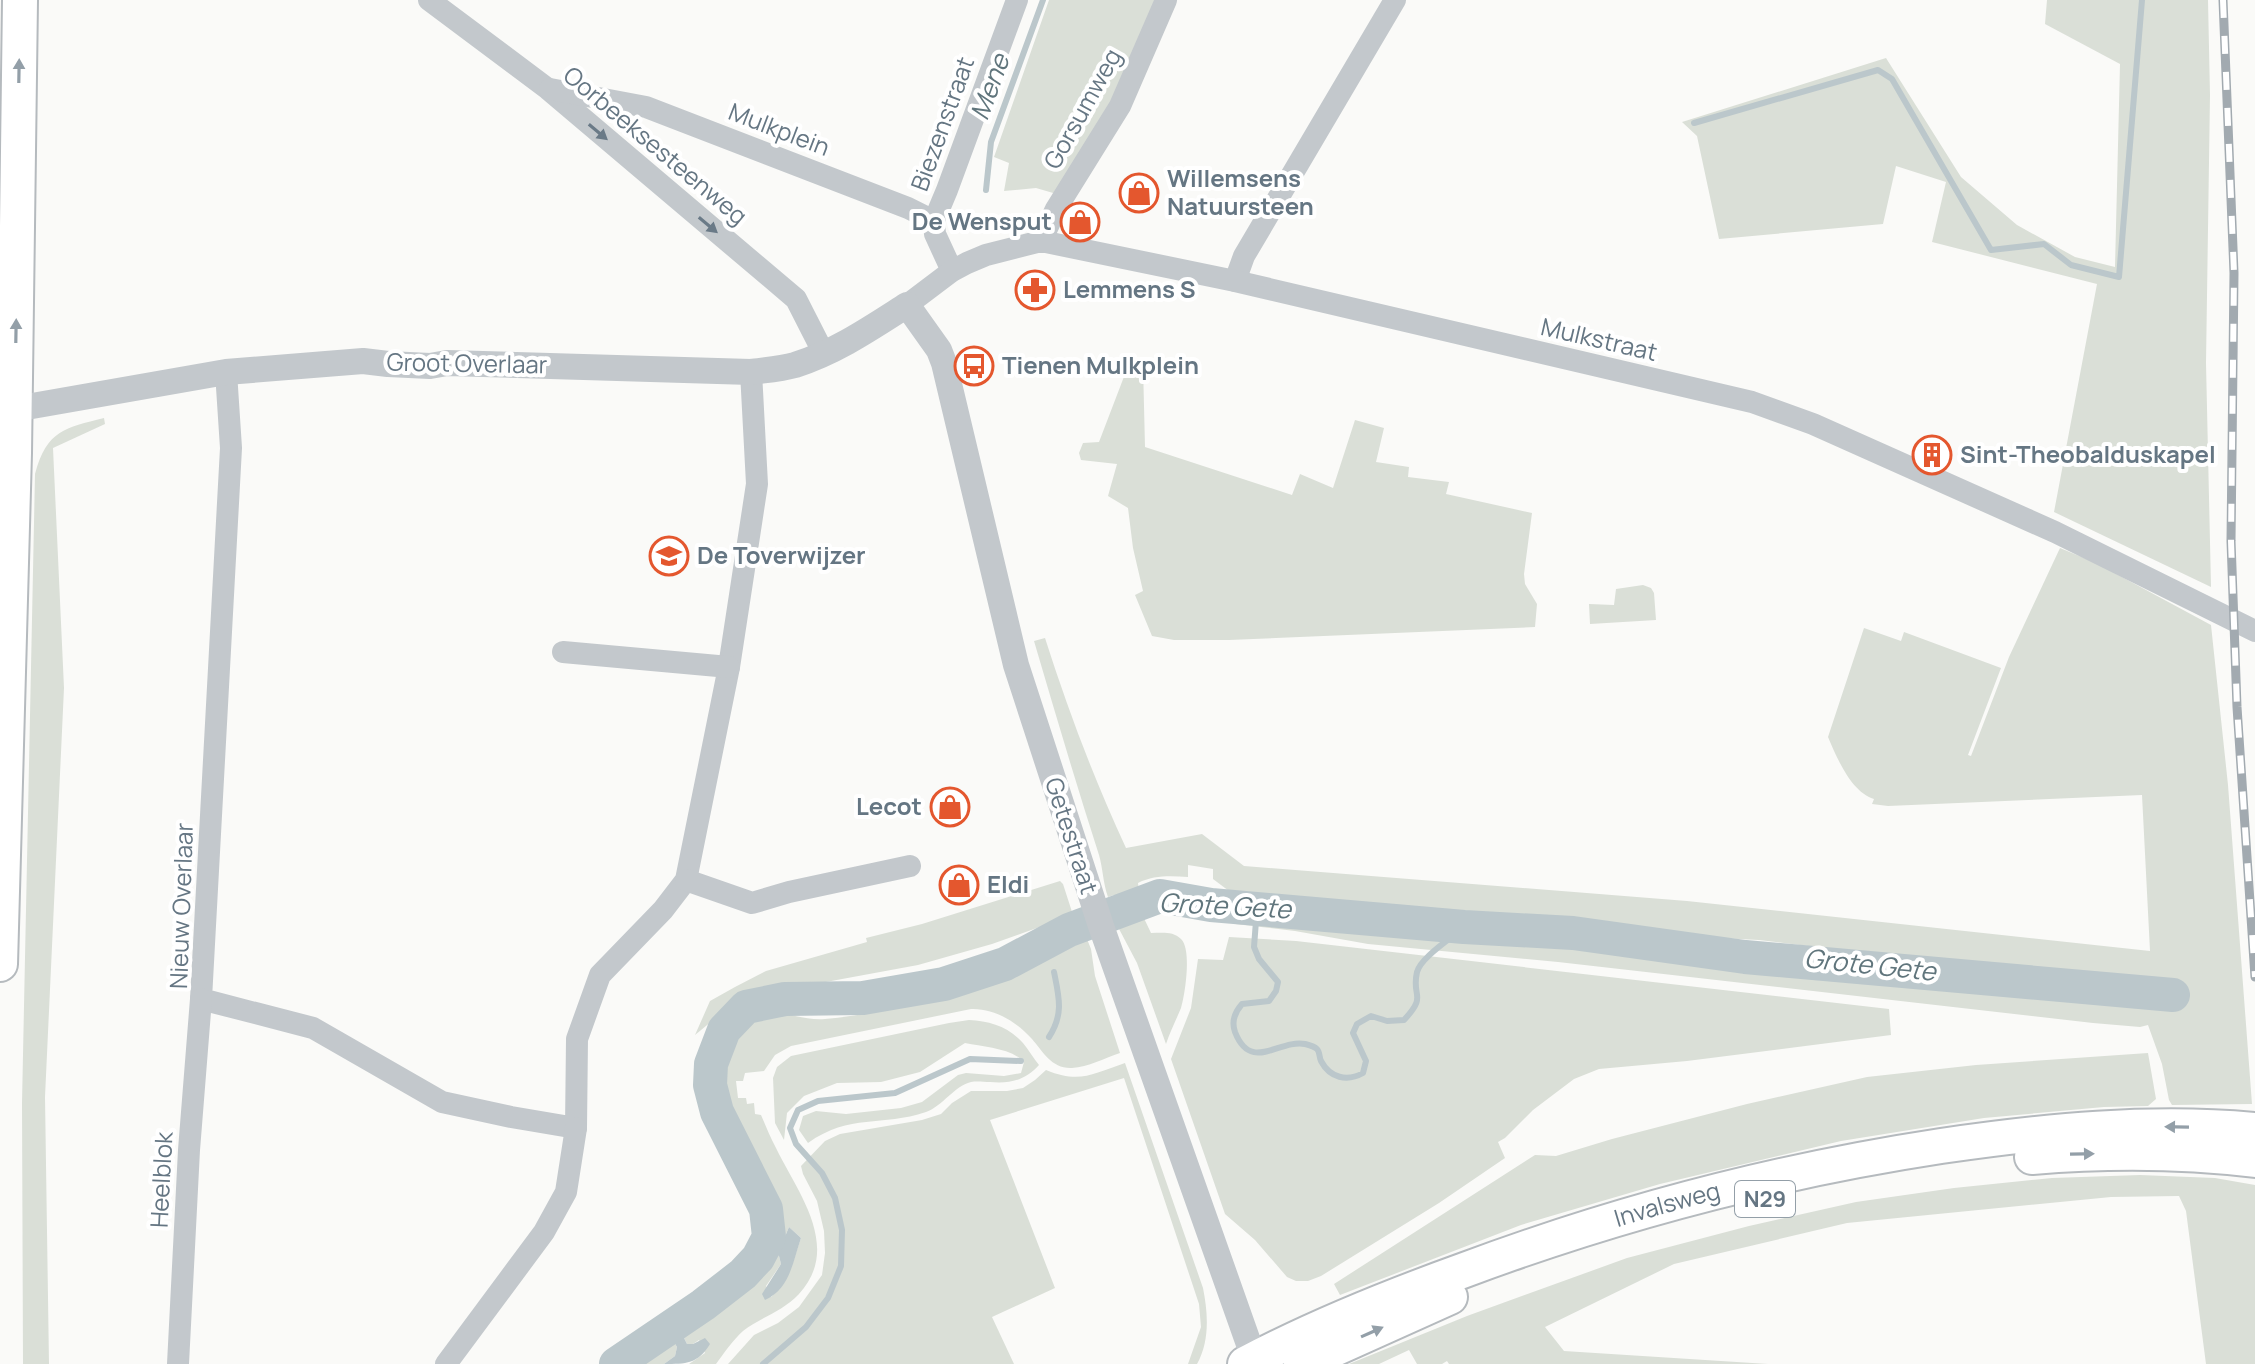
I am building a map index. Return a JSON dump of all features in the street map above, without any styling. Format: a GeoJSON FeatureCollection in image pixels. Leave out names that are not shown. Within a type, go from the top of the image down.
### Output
{"type":"FeatureCollection","features":[{"type":"Feature","properties":{"kind":"main road"},"geometry":{"type":"LineString","coordinates":[[0,964],[15,409],[20,0]]}},
{"type":"Feature","properties":{"kind":"main road","name":"Invalsweg"},"geometry":{"type":"LineString","coordinates":[[1251,1362],[1351,1313],[1492,1260],[1585,1228],[1731,1186],[1856,1159],[2075,1130],[2161,1126],[2255,1130]]}},
{"type":"Feature","properties":{"kind":"main road","name":"Invalsweg"},"geometry":{"type":"LineString","coordinates":[[1301,1364],[1458,1294],[1532,1266],[1732,1206],[1862,1179],[1990,1160],[2059,1155],[2164,1154],[2255,1160]]}},
{"type":"Feature","properties":{"kind":"street","name":"Oorbeeksesteenweg"},"geometry":{"type":"LineString","coordinates":[[429,0],[548,89],[796,299],[824,354]]}},
{"type":"Feature","properties":{"kind":"street","name":"Biezenstraat"},"geometry":{"type":"LineString","coordinates":[[934,221],[1017,0]]}},
{"type":"Feature","properties":{"kind":"street","name":"Gorsumweg"},"geometry":{"type":"LineString","coordinates":[[1041,241],[1056,209],[1120,106],[1166,0]]}},
{"type":"Feature","properties":{"kind":"street"},"geometry":{"type":"LineString","coordinates":[[1235,281],[1244,256],[1395,0]]}},
{"type":"Feature","properties":{"kind":"street","name":"Mulkplein"},"geometry":{"type":"LineString","coordinates":[[548,89],[646,107],[908,208],[934,221]]}},
{"type":"Feature","properties":{"kind":"street"},"geometry":{"type":"LineString","coordinates":[[934,221],[935,234],[952,271]]}},
{"type":"Feature","properties":{"kind":"street","name":"Mulkstraat"},"geometry":{"type":"LineString","coordinates":[[907,305],[952,271],[986,255],[1041,241],[1235,281],[1752,402],[1813,424],[2055,532],[2255,631]]}},
{"type":"Feature","properties":{"kind":"street","name":"Groot Overlaar"},"geometry":{"type":"LineString","coordinates":[[15,409],[226,372],[363,361],[430,366],[447,363],[751,372],[792,366],[824,354],[907,305]]}},
{"type":"Feature","properties":{"kind":"street","name":"Getestraat"},"geometry":{"type":"LineString","coordinates":[[907,305],[939,350],[944,363],[1016,665],[1097,916],[1251,1362]]}},
{"type":"Feature","properties":{"kind":"street","name":"Nieuw Overlaar"},"geometry":{"type":"LineString","coordinates":[[226,372],[231,448],[201,999],[313,1028],[442,1102],[576,1128]]}},
{"type":"Feature","properties":{"kind":"street"},"geometry":{"type":"LineString","coordinates":[[446,1364],[544,1232],[566,1192],[576,1128],[577,1039],[600,975],[663,910],[686,880],[729,667],[757,484],[751,372]]}},
{"type":"Feature","properties":{"kind":"street"},"geometry":{"type":"LineString","coordinates":[[563,652],[729,667]]}},
{"type":"Feature","properties":{"kind":"street"},"geometry":{"type":"LineString","coordinates":[[686,880],[752,903],[910,866]]}},
{"type":"Feature","properties":{"kind":"street","name":"Heelblok"},"geometry":{"type":"LineString","coordinates":[[178,1364],[189,1150],[201,999]]}},
{"type":"Feature","properties":{"kind":"shaded area"},"geometry":{"type":"Polygon","coordinates":[[[1049,0],[1156,0],[1109,109],[1060,195],[1036,188],[1004,191],[1009,163],[994,157],[1049,0]]]}},
{"type":"Feature","properties":{"kind":"shaded area"},"geometry":{"type":"Polygon","coordinates":[[[2047,0],[2208,0],[2210,95],[2206,363],[2211,587],[2054,512],[2097,284],[1932,242],[1946,182],[1896,166],[1883,224],[1719,239],[1697,136],[1682,122],[1886,58],[1961,177],[2017,225],[2075,257],[2115,267],[2120,64],[2045,24],[2047,0]]]}},
{"type":"Feature","properties":{"kind":"shaded area"},"geometry":{"type":"Polygon","coordinates":[[[1130,361],[1143,365],[1145,447],[1292,495],[1300,474],[1333,488],[1355,420],[1384,428],[1376,462],[1409,467],[1408,477],[1449,482],[1446,494],[1532,513],[1524,574],[1525,584],[1537,604],[1535,627],[1229,640],[1174,640],[1152,636],[1135,595],[1143,591],[1128,508],[1108,496],[1117,464],[1081,460],[1079,453],[1083,443],[1099,442],[1130,361]]]}},
{"type":"Feature","properties":{"kind":"shaded area"},"geometry":{"type":"Polygon","coordinates":[[[104,418],[105,424],[53,448],[64,688],[45,1097],[49,1364],[23,1364],[22,1103],[35,474],[45,448],[59,433],[104,418]]]}},
{"type":"Feature","properties":{"kind":"shaded area"},"geometry":{"type":"Polygon","coordinates":[[[2060,548],[2096,563],[2211,625],[2228,785],[2252,1104],[2172,1105],[2148,1025],[2093,1023],[1558,962],[1368,944],[1235,924],[1236,913],[1411,929],[1445,937],[1823,970],[2074,998],[2155,1003],[2163,1007],[2177,1001],[2177,990],[2164,983],[2075,979],[1759,940],[1698,937],[1327,899],[1238,895],[1213,879],[1213,869],[1188,865],[1188,877],[1150,879],[1138,883],[1139,892],[1116,900],[1114,895],[1108,897],[1099,855],[1034,641],[1045,638],[1082,744],[1126,848],[1202,834],[1244,866],[1687,901],[2150,951],[2142,795],[1888,806],[1872,804],[1874,799],[1858,789],[1846,773],[1828,737],[1864,628],[1901,641],[1904,632],[2001,668],[1968,755],[1971,756],[2009,657],[2060,548]]]}},
{"type":"Feature","properties":{"kind":"shaded area"},"geometry":{"type":"Polygon","coordinates":[[[1643,585],[1654,593],[1656,620],[1590,624],[1589,604],[1614,605],[1616,589],[1643,585]]]}},
{"type":"Feature","properties":{"kind":"shaded area"},"geometry":{"type":"Polygon","coordinates":[[[1060,881],[1073,915],[992,944],[918,965],[752,993],[735,1002],[695,1035],[710,1001],[766,971],[1060,881]]]}},
{"type":"Feature","properties":{"kind":"shaded area"},"geometry":{"type":"Polygon","coordinates":[[[1141,912],[1151,933],[1178,936],[1186,952],[1183,1002],[1166,1044],[1137,963],[1118,927],[1124,925],[1123,919],[1141,912]]]}},
{"type":"Feature","properties":{"kind":"shaded area"},"geometry":{"type":"Polygon","coordinates":[[[1080,934],[1087,939],[1091,949],[1095,976],[1120,1053],[1084,1066],[1065,1068],[1049,1059],[1012,1022],[988,1011],[971,1009],[791,1046],[775,1055],[764,1071],[745,1073],[743,1081],[736,1081],[738,1098],[746,1098],[747,1104],[754,1103],[755,1114],[761,1115],[804,1202],[812,1220],[817,1258],[811,1276],[799,1294],[743,1331],[716,1364],[689,1364],[705,1353],[699,1340],[687,1344],[683,1336],[737,1293],[772,1252],[779,1256],[781,1264],[766,1286],[771,1297],[787,1277],[801,1238],[789,1227],[784,1239],[778,1239],[777,1207],[773,1194],[737,1137],[728,1114],[722,1087],[722,1061],[725,1048],[736,1029],[765,1015],[817,1019],[845,1017],[985,987],[983,980],[1045,958],[1056,944],[1080,934]]]}},
{"type":"Feature","properties":{"kind":"shaded area"},"geometry":{"type":"Polygon","coordinates":[[[1229,937],[1296,941],[1889,1009],[1891,1035],[1599,1069],[1574,1079],[1498,1142],[1505,1158],[1321,1276],[1296,1281],[1287,1277],[1255,1240],[1225,1214],[1171,1059],[1191,1008],[1198,959],[1223,960],[1229,937]]]}},
{"type":"Feature","properties":{"kind":"shaded area"},"geometry":{"type":"Polygon","coordinates":[[[969,1020],[992,1023],[1012,1033],[1039,1065],[1017,1080],[965,1084],[926,1112],[852,1124],[808,1143],[799,1130],[803,1116],[816,1111],[846,1114],[901,1108],[922,1102],[958,1075],[1004,1076],[1021,1073],[1024,1062],[1019,1057],[965,1043],[920,1072],[881,1082],[837,1083],[804,1096],[787,1113],[784,1140],[775,1123],[773,1078],[777,1067],[791,1056],[969,1020]]]}},
{"type":"Feature","properties":{"kind":"shaded area"},"geometry":{"type":"Polygon","coordinates":[[[2148,1053],[2156,1099],[2148,1106],[1984,1118],[1841,1141],[1660,1184],[1521,1225],[1340,1295],[1334,1284],[1535,1155],[1556,1156],[1747,1104],[1867,1077],[1976,1065],[2148,1053]]]}},
{"type":"Feature","properties":{"kind":"shaded area"},"geometry":{"type":"Polygon","coordinates":[[[1125,1063],[1203,1288],[1207,1327],[1197,1364],[1188,1364],[1201,1327],[1199,1304],[1124,1078],[990,1120],[1055,1288],[992,1317],[1014,1364],[728,1364],[754,1335],[778,1323],[799,1307],[822,1275],[824,1231],[817,1201],[801,1166],[825,1141],[840,1134],[941,1114],[971,1091],[1023,1088],[1046,1070],[1077,1077],[1125,1063]]]}},
{"type":"Feature","properties":{"kind":"shaded area"},"geometry":{"type":"Polygon","coordinates":[[[2140,1175],[2215,1178],[2255,1185],[2255,1364],[2206,1364],[2186,1211],[2179,1196],[2111,1197],[1847,1223],[1674,1264],[1545,1327],[1564,1351],[1768,1364],[1449,1364],[1447,1361],[1442,1364],[1417,1364],[1409,1350],[1379,1364],[1349,1364],[1467,1316],[1627,1258],[1749,1226],[1856,1202],[1954,1188],[2052,1178],[2140,1175]]]}},
{"type":"Feature","properties":{"kind":"shaded area"},"geometry":{"type":"Polygon","coordinates":[[[789,1227],[801,1238],[793,1265],[780,1289],[765,1300],[762,1294],[781,1264],[779,1256],[772,1252],[776,1235],[778,1239],[784,1239],[789,1227]]]}},
{"type":"Feature","properties":{"kind":"shaded area"},"geometry":{"type":"Polygon","coordinates":[[[683,1336],[687,1344],[705,1338],[710,1344],[701,1356],[691,1362],[664,1364],[675,1356],[677,1347],[672,1339],[683,1336]]]}},
{"type":"Feature","properties":{"kind":"shaded area"},"geometry":{"type":"Polygon","coordinates":[[[666,1339],[672,1339],[677,1347],[675,1356],[664,1364],[633,1364],[666,1339]]]}},
{"type":"Feature","properties":{"kind":"waterway","name":"Mene"},"geometry":{"type":"LineString","coordinates":[[986,190],[991,142],[1043,0]]}},
{"type":"Feature","properties":{"kind":"waterway"},"geometry":{"type":"LineString","coordinates":[[1694,123],[1878,70],[1892,79],[1991,250],[2044,244],[2071,265],[2119,277],[2142,0]]}},
{"type":"Feature","properties":{"kind":"waterway","name":"Mene"},"geometry":{"type":"LineString","coordinates":[[1129,895],[1134,906]]}},
{"type":"Feature","properties":{"kind":"waterway","name":"Grote Gete"},"geometry":{"type":"LineString","coordinates":[[616,1364],[743,1274],[758,1258],[769,1237],[766,1209],[717,1112],[710,1085],[711,1064],[724,1030],[746,1007],[785,999],[863,998],[944,984],[1005,964],[1069,930],[1160,896],[1211,905],[1464,927],[1573,933],[1745,957],[2173,995]]}},
{"type":"Feature","properties":{"kind":"waterway"},"geometry":{"type":"LineString","coordinates":[[1257,908],[1254,947],[1259,959],[1278,982],[1269,1001],[1242,1004],[1234,1017],[1235,1032],[1242,1044],[1257,1052],[1295,1044],[1313,1046],[1325,1067],[1334,1075],[1345,1078],[1363,1073],[1366,1061],[1353,1033],[1357,1024],[1371,1016],[1387,1021],[1404,1020],[1417,1000],[1416,980],[1420,966],[1464,927]]}},
{"type":"Feature","properties":{"kind":"waterway"},"geometry":{"type":"LineString","coordinates":[[1041,945],[1047,955]]}},
{"type":"Feature","properties":{"kind":"waterway"},"geometry":{"type":"LineString","coordinates":[[1049,1037],[1058,1013],[1059,997],[1054,972]]}},
{"type":"Feature","properties":{"kind":"waterway"},"geometry":{"type":"LineString","coordinates":[[763,1364],[806,1327],[828,1298],[841,1266],[842,1230],[835,1198],[822,1173],[796,1144],[790,1128],[798,1110],[818,1101],[895,1093],[970,1059],[1021,1061]]}},
{"type":"Feature","properties":{"kind":"railway"},"geometry":{"type":"LineString","coordinates":[[2223,0],[2234,273],[2231,541],[2237,707],[2255,977]]}},
{"type":"Feature","properties":{"kind":"place","name":"Willemsens Natuursteen"},"geometry":{"type":"Point","coordinates":[1139,193]}},
{"type":"Feature","properties":{"kind":"place","name":"De Wensput"},"geometry":{"type":"Point","coordinates":[1080,222]}},
{"type":"Feature","properties":{"kind":"place","name":"Lemmens S"},"geometry":{"type":"Point","coordinates":[1035,290]}},
{"type":"Feature","properties":{"kind":"place","name":"Tienen Mulkplein"},"geometry":{"type":"Point","coordinates":[974,366]}},
{"type":"Feature","properties":{"kind":"place","name":"Sint-Theobalduskapel"},"geometry":{"type":"Point","coordinates":[1932,455]}},
{"type":"Feature","properties":{"kind":"place","name":"De Toverwijzer"},"geometry":{"type":"Point","coordinates":[669,556]}},
{"type":"Feature","properties":{"kind":"place","name":"Lecot"},"geometry":{"type":"Point","coordinates":[950,807]}},
{"type":"Feature","properties":{"kind":"place","name":"Eldi"},"geometry":{"type":"Point","coordinates":[959,885]}}]}
